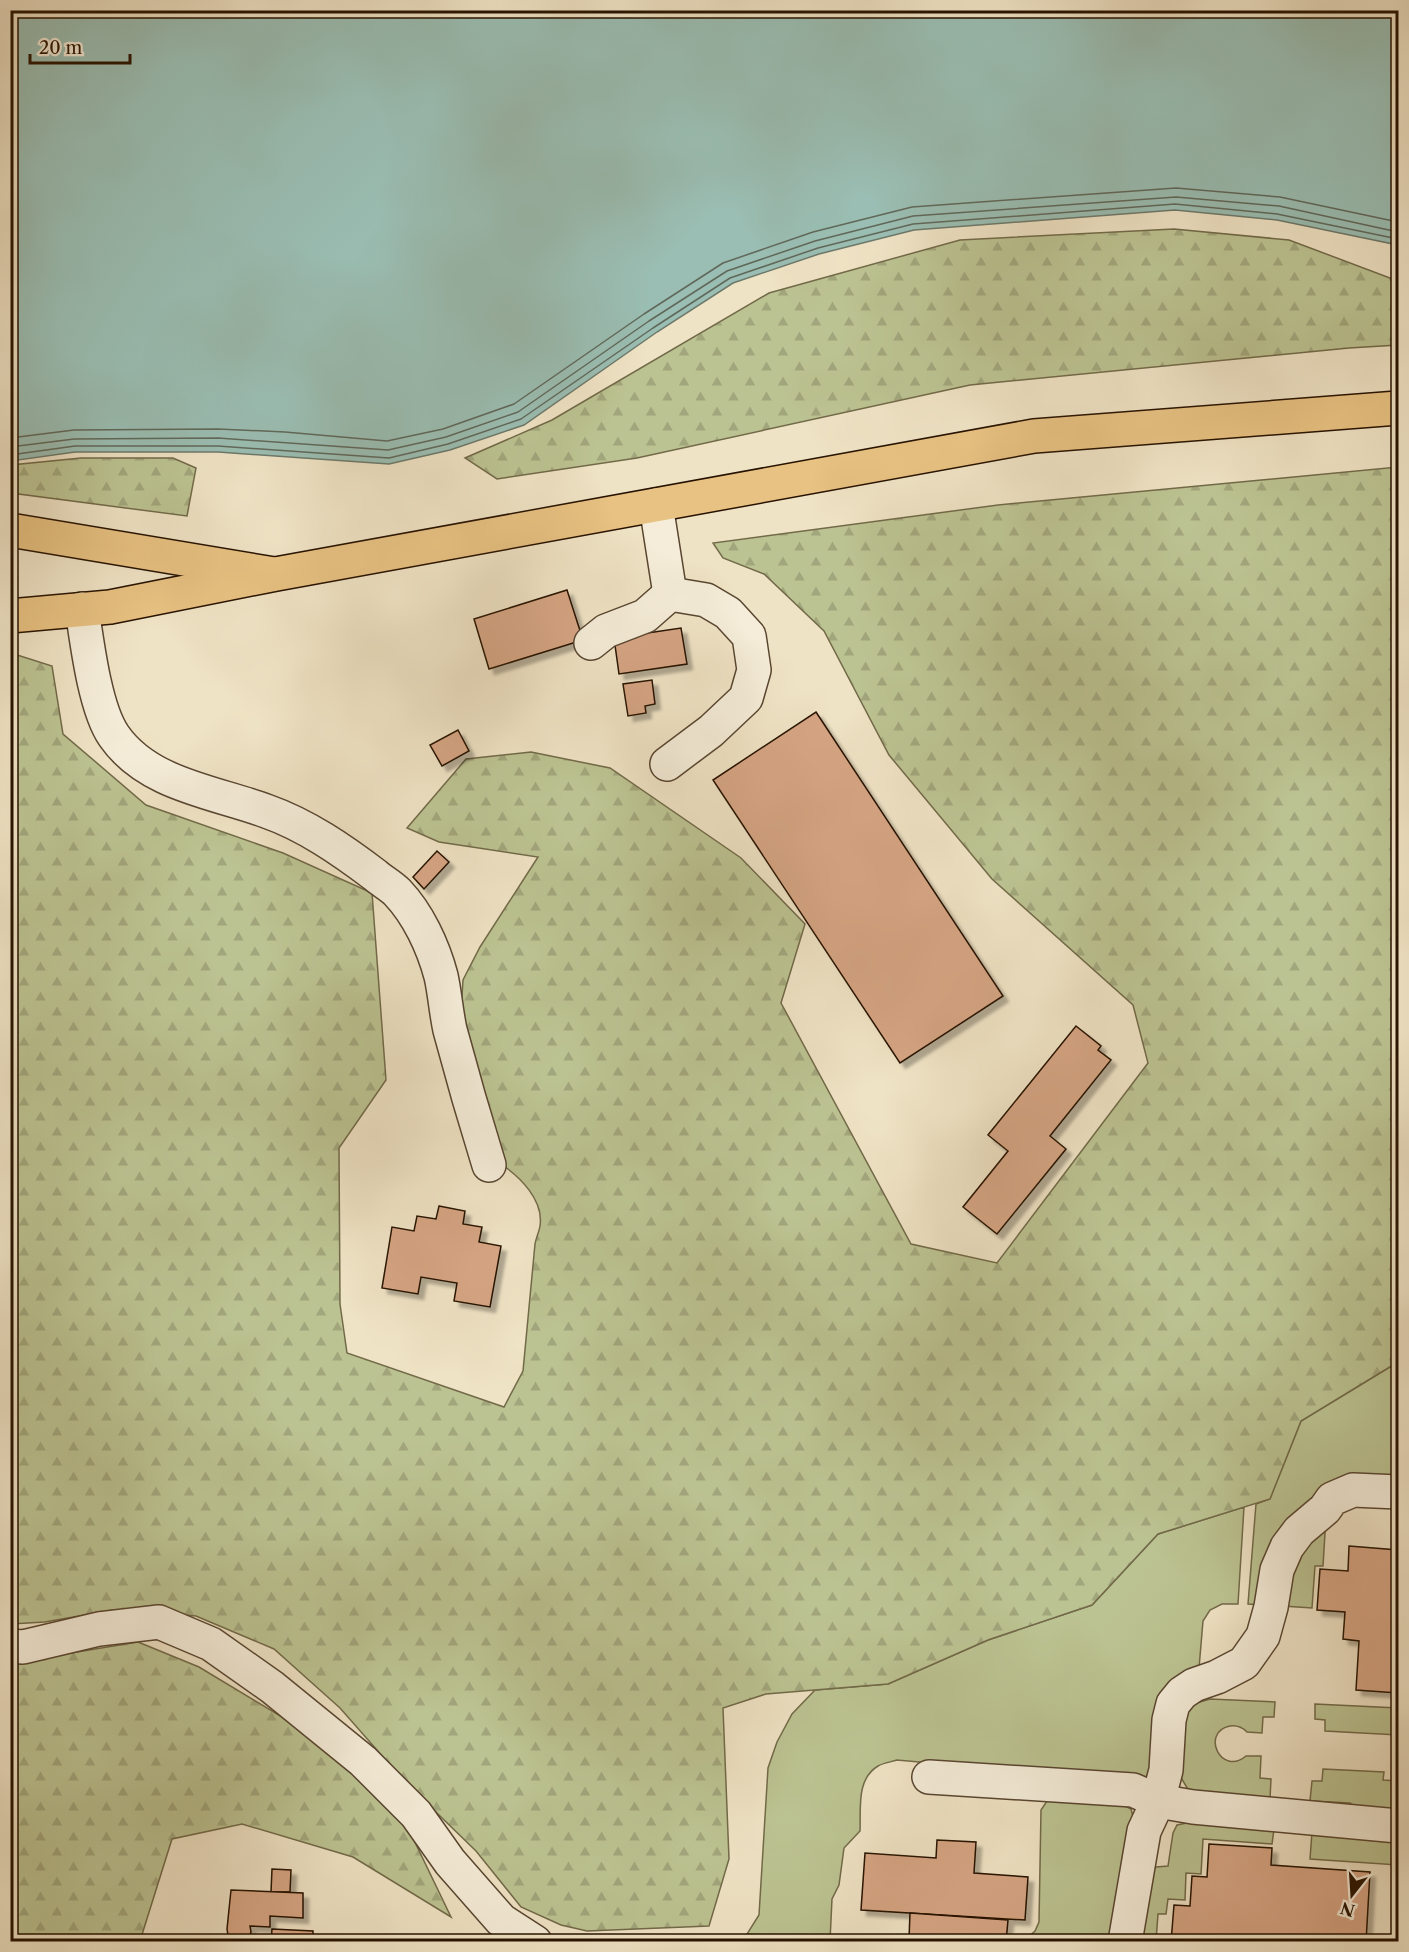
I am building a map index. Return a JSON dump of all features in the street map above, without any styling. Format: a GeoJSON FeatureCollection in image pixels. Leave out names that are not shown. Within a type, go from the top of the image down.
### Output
{"type":"FeatureCollection","features":[{"type":"Feature","properties":{"kind":"main road"},"geometry":{"type":"LineString","coordinates":[[10,616],[96,608],[1034,436],[1398,408]]}},
{"type":"Feature","properties":{"kind":"main road"},"geometry":{"type":"LineString","coordinates":[[10,530],[276,574]]}},
{"type":"Feature","properties":{"kind":"street"},"geometry":{"type":"LineString","coordinates":[[656,505],[670,594]]}},
{"type":"Feature","properties":{"kind":"street"},"geometry":{"type":"LineString","coordinates":[[591,643],[606,631],[645,616],[670,594]]}},
{"type":"Feature","properties":{"kind":"street"},"geometry":{"type":"LineString","coordinates":[[667,764],[711,731],[746,698],[754,670],[749,636],[729,613],[706,600],[670,594]]}},
{"type":"Feature","properties":{"kind":"street"},"geometry":{"type":"LineString","coordinates":[[96,608],[89,656],[99,701],[113,736],[131,754],[153,771],[177,783],[267,811],[303,826],[357,861],[396,891],[414,915],[432,948],[441,976],[448,1020],[489,1165]]}},
{"type":"Feature","properties":{"kind":"street"},"geometry":{"type":"LineString","coordinates":[[1125,1941],[1144,1831],[1158,1801],[1166,1770],[1173,1704],[1182,1693],[1244,1663],[1251,1654],[1263,1636],[1271,1607],[1277,1570],[1287,1547],[1299,1531],[1325,1509],[1332,1499],[1353,1490],[1398,1492]]}},
{"type":"Feature","properties":{"kind":"street"},"geometry":{"type":"LineString","coordinates":[[10,1646],[22,1647],[99,1629],[159,1622],[211,1644],[272,1687],[363,1761],[416,1814],[450,1862],[501,1920],[535,1941]]}},
{"type":"Feature","properties":{"kind":"street"},"geometry":{"type":"LineString","coordinates":[[929,1777],[1133,1790],[1158,1801],[1193,1807],[1398,1826]]}},
{"type":"Feature","properties":{"kind":"green space"},"geometry":{"type":"Polygon","coordinates":[[[1174,229],[1289,240],[1398,281],[1398,345],[970,385],[637,458],[497,479],[465,458],[552,420],[769,293],[960,240],[1174,229]]]}},
{"type":"Feature","properties":{"kind":"green space"},"geometry":{"type":"Polygon","coordinates":[[[81,458],[173,458],[196,468],[187,516],[11,493],[11,465],[81,458]]]}},
{"type":"Feature","properties":{"kind":"green space"},"geometry":{"type":"Polygon","coordinates":[[[1398,467],[1398,1362],[1301,1421],[1270,1499],[1158,1534],[1092,1605],[988,1640],[888,1684],[766,1694],[723,1708],[729,1859],[709,1926],[587,1931],[561,1925],[521,1907],[476,1851],[406,1783],[340,1708],[274,1649],[196,1616],[113,1610],[45,1622],[11,1624],[11,653],[52,666],[63,734],[146,805],[283,853],[372,893],[386,1080],[339,1148],[340,1304],[347,1353],[504,1407],[523,1371],[535,1244],[540,1216],[534,1198],[523,1182],[501,1164],[461,1012],[463,980],[480,947],[538,857],[439,842],[407,828],[466,759],[531,752],[610,768],[741,858],[805,924],[781,1003],[911,1244],[997,1263],[1148,1063],[1133,1005],[992,879],[889,755],[824,631],[764,574],[723,558],[713,543],[998,505],[1398,467]]]}},
{"type":"Feature","properties":{"kind":"green space"},"geometry":{"type":"Polygon","coordinates":[[[1398,1362],[1398,1488],[1335,1486],[1262,1605],[1248,1604],[1256,1504],[1270,1499],[1301,1421],[1398,1362]]]}},
{"type":"Feature","properties":{"kind":"green space"},"geometry":{"type":"Polygon","coordinates":[[[1244,1507],[1238,1604],[1222,1604],[1210,1610],[1203,1621],[1199,1668],[1156,1772],[1146,1782],[897,1760],[882,1764],[866,1779],[861,1795],[860,1831],[844,1848],[839,1885],[832,1899],[830,1941],[747,1934],[759,1915],[768,1768],[777,1742],[792,1714],[815,1690],[888,1684],[988,1640],[1092,1605],[1158,1534],[1244,1507]]]}},
{"type":"Feature","properties":{"kind":"green space"},"geometry":{"type":"Polygon","coordinates":[[[1326,1517],[1323,1566],[1315,1566],[1312,1608],[1283,1606],[1285,1580],[1326,1517]]]}},
{"type":"Feature","properties":{"kind":"green space"},"geometry":{"type":"Polygon","coordinates":[[[138,1642],[199,1667],[317,1738],[410,1832],[451,1917],[353,1857],[242,1824],[172,1839],[140,1941],[11,1941],[10,1659],[34,1659],[138,1642]]]}},
{"type":"Feature","properties":{"kind":"green space"},"geometry":{"type":"Polygon","coordinates":[[[1210,1699],[1275,1702],[1274,1717],[1263,1717],[1262,1733],[1247,1732],[1239,1727],[1230,1726],[1221,1730],[1216,1736],[1215,1744],[1217,1751],[1229,1761],[1237,1761],[1246,1756],[1261,1756],[1260,1778],[1271,1779],[1270,1799],[1189,1791],[1180,1776],[1183,1715],[1193,1704],[1210,1699]]]}},
{"type":"Feature","properties":{"kind":"green space"},"geometry":{"type":"Polygon","coordinates":[[[1315,1704],[1398,1708],[1398,1735],[1325,1731],[1325,1720],[1315,1719],[1315,1704]]]}},
{"type":"Feature","properties":{"kind":"green space"},"geometry":{"type":"Polygon","coordinates":[[[1323,1769],[1384,1772],[1383,1780],[1398,1781],[1398,1815],[1354,1806],[1350,1803],[1310,1801],[1312,1781],[1322,1781],[1323,1769]]]}},
{"type":"Feature","properties":{"kind":"green space"},"geometry":{"type":"Polygon","coordinates":[[[1047,1801],[1125,1806],[1131,1809],[1134,1820],[1113,1941],[1023,1942],[1035,1931],[1039,1922],[1041,1810],[1047,1801]]]}},
{"type":"Feature","properties":{"kind":"green space"},"geometry":{"type":"Polygon","coordinates":[[[1187,1823],[1274,1829],[1272,1844],[1203,1839],[1201,1874],[1186,1873],[1185,1900],[1168,1899],[1166,1914],[1158,1914],[1156,1941],[1138,1942],[1150,1873],[1156,1867],[1168,1866],[1173,1833],[1177,1825],[1187,1823]]]}},
{"type":"Feature","properties":{"kind":"green space"},"geometry":{"type":"Polygon","coordinates":[[[1312,1832],[1398,1838],[1398,1865],[1310,1859],[1312,1832]]]}},
{"type":"Feature","properties":{"kind":"water"},"geometry":{"type":"Polygon","coordinates":[[[10,11],[1398,11],[1398,245],[1277,220],[1175,210],[914,230],[819,254],[733,283],[657,332],[524,425],[450,450],[389,464],[218,452],[75,452],[11,461],[10,11]]]}},
{"type":"Feature","properties":{"kind":"building"},"geometry":{"type":"Polygon","coordinates":[[[567,590],[583,640],[489,669],[474,619],[567,590]]]}},
{"type":"Feature","properties":{"kind":"building"},"geometry":{"type":"Polygon","coordinates":[[[681,628],[687,664],[619,674],[614,638],[681,628]]]}},
{"type":"Feature","properties":{"kind":"building"},"geometry":{"type":"Polygon","coordinates":[[[652,680],[655,704],[645,706],[646,713],[628,716],[623,684],[652,680]]]}},
{"type":"Feature","properties":{"kind":"building"},"geometry":{"type":"Polygon","coordinates":[[[816,712],[1003,996],[900,1063],[713,780],[816,712]]]}},
{"type":"Feature","properties":{"kind":"building"},"geometry":{"type":"Polygon","coordinates":[[[458,730],[469,751],[442,766],[430,745],[458,730]]]}},
{"type":"Feature","properties":{"kind":"building"},"geometry":{"type":"Polygon","coordinates":[[[437,851],[449,862],[424,889],[413,877],[437,851]]]}},
{"type":"Feature","properties":{"kind":"building"},"geometry":{"type":"Polygon","coordinates":[[[1076,1026],[1101,1046],[1098,1050],[1111,1060],[1050,1136],[1066,1149],[997,1234],[963,1207],[1008,1151],[988,1135],[1076,1026]]]}},
{"type":"Feature","properties":{"kind":"building"},"geometry":{"type":"Polygon","coordinates":[[[439,1206],[465,1211],[463,1224],[482,1227],[479,1242],[501,1246],[490,1307],[454,1301],[457,1283],[421,1277],[418,1294],[382,1288],[392,1227],[414,1231],[417,1216],[436,1219],[439,1206]]]}},
{"type":"Feature","properties":{"kind":"building"},"geometry":{"type":"Polygon","coordinates":[[[1349,1546],[1398,1550],[1398,1693],[1356,1690],[1359,1641],[1343,1639],[1345,1612],[1317,1610],[1320,1569],[1348,1571],[1349,1546]]]}},
{"type":"Feature","properties":{"kind":"building"},"geometry":{"type":"Polygon","coordinates":[[[937,1840],[976,1842],[974,1873],[1028,1877],[1025,1920],[861,1910],[865,1853],[936,1858],[937,1840]]]}},
{"type":"Feature","properties":{"kind":"building"},"geometry":{"type":"Polygon","coordinates":[[[1209,1844],[1272,1848],[1271,1865],[1370,1872],[1366,1942],[1171,1942],[1174,1905],[1190,1906],[1192,1876],[1207,1877],[1209,1844]]]}},
{"type":"Feature","properties":{"kind":"building"},"geometry":{"type":"Polygon","coordinates":[[[272,1869],[291,1870],[290,1892],[271,1892],[272,1869]]]}},
{"type":"Feature","properties":{"kind":"building"},"geometry":{"type":"Polygon","coordinates":[[[231,1890],[303,1893],[303,1918],[270,1916],[270,1927],[250,1926],[249,1938],[245,1942],[236,1942],[228,1935],[227,1929],[231,1890]]]}},
{"type":"Feature","properties":{"kind":"building"},"geometry":{"type":"Polygon","coordinates":[[[910,1913],[1008,1920],[1006,1942],[909,1939],[910,1913]]]}},
{"type":"Feature","properties":{"kind":"building"},"geometry":{"type":"Polygon","coordinates":[[[272,1929],[313,1931],[313,1942],[271,1942],[272,1929]]]}}]}
